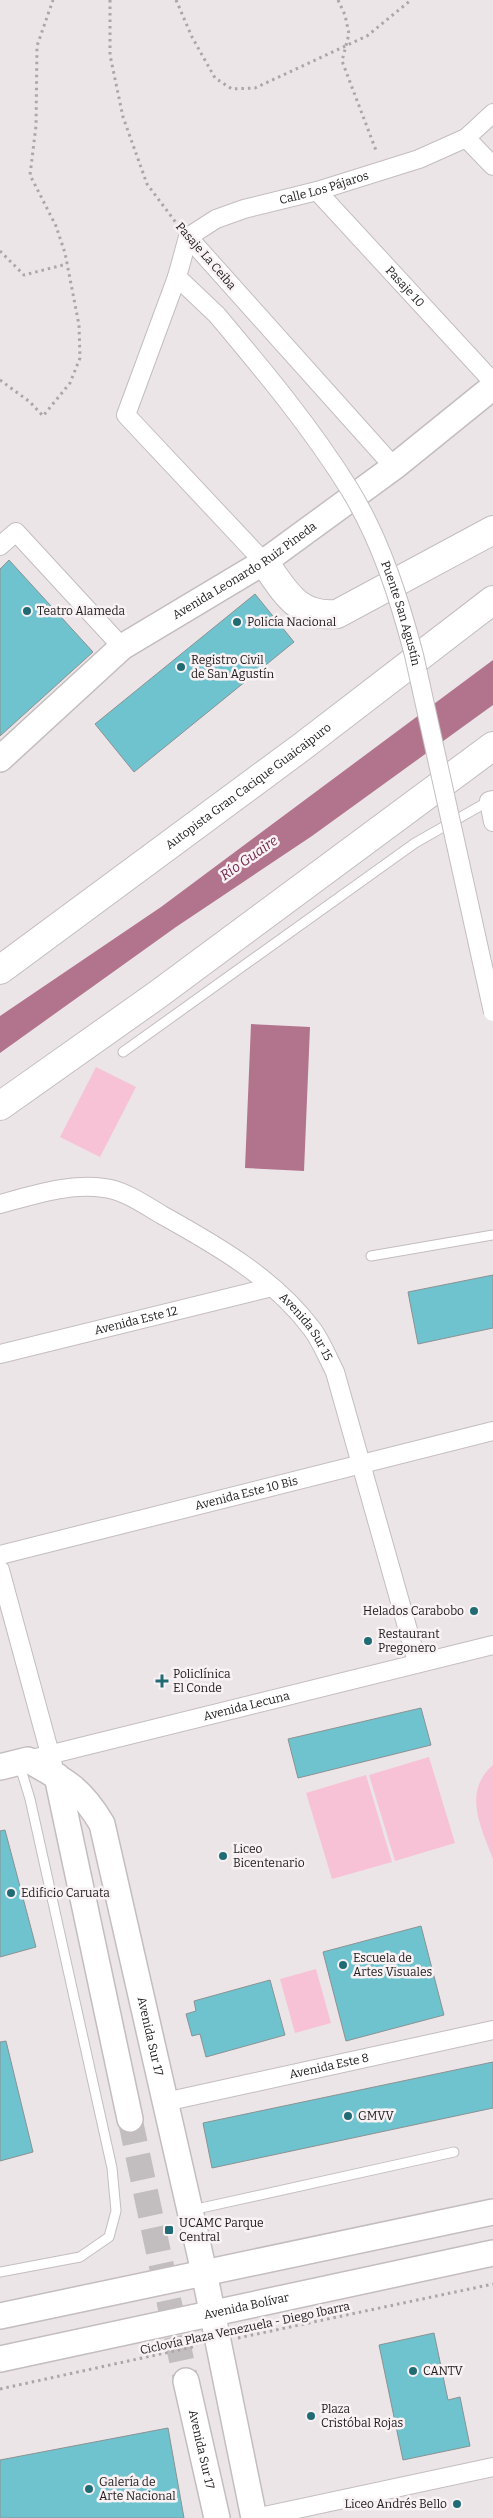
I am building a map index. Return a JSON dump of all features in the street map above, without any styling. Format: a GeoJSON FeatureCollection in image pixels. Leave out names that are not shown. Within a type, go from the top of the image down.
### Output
{"type":"FeatureCollection","features":[{"type":"Feature","properties":{"kind":"highway"},"geometry":{"type":"LineString","coordinates":[[264,562],[300,607],[323,615],[337,614],[493,530]]}},
{"type":"Feature","properties":{"kind":"highway","name":"Autopista Gran Cacique Guaicaipuro"},"geometry":{"type":"LineString","coordinates":[[0,970],[303,746],[493,600]]}},
{"type":"Feature","properties":{"kind":"highway"},"geometry":{"type":"LineString","coordinates":[[0,1106],[157,995],[493,746]]}},
{"type":"Feature","properties":{"kind":"highway"},"geometry":{"type":"LineString","coordinates":[[0,1120],[157,995]]}},
{"type":"Feature","properties":{"kind":"main road","name":"Avenida Leonardo Ruiz Pineda"},"geometry":{"type":"LineString","coordinates":[[1,755],[122,647],[264,562],[394,467],[493,387]]}},
{"type":"Feature","properties":{"kind":"main road"},"geometry":{"type":"LineString","coordinates":[[31,1764],[65,1810],[130,2119]]}},
{"type":"Feature","properties":{"kind":"main road","name":"Avenida Sur 17"},"geometry":{"type":"LineString","coordinates":[[31,1764],[75,1787],[89,1802],[102,1824],[204,2272],[255,2518]]}},
{"type":"Feature","properties":{"kind":"main road"},"geometry":{"type":"LineString","coordinates":[[65,1810],[102,1824]]}},
{"type":"Feature","properties":{"kind":"main road"},"geometry":{"type":"LineString","coordinates":[[0,2316],[493,2212]]}},
{"type":"Feature","properties":{"kind":"main road","name":"Avenida Bolívar"},"geometry":{"type":"LineString","coordinates":[[0,2359],[493,2253]]}},
{"type":"Feature","properties":{"kind":"main road","name":"Avenida Sur 17"},"geometry":{"type":"LineString","coordinates":[[186,2381],[217,2518]]}},
{"type":"Feature","properties":{"kind":"street","name":"Calle Los Pájaros"},"geometry":{"type":"LineString","coordinates":[[188,237],[216,219],[244,209],[317,191],[419,159],[466,138],[493,113]]}},
{"type":"Feature","properties":{"kind":"street"},"geometry":{"type":"LineString","coordinates":[[466,138],[493,166]]}},
{"type":"Feature","properties":{"kind":"street","name":"Pasaje 10"},"geometry":{"type":"LineString","coordinates":[[317,191],[493,382]]}},
{"type":"Feature","properties":{"kind":"street"},"geometry":{"type":"LineString","coordinates":[[188,237],[177,277],[126,415],[264,562]]}},
{"type":"Feature","properties":{"kind":"street","name":"Pasaje La Ceiba"},"geometry":{"type":"LineString","coordinates":[[188,237],[394,467]]}},
{"type":"Feature","properties":{"kind":"street","name":"Puente San Agustín"},"geometry":{"type":"LineString","coordinates":[[177,277],[217,315],[295,409],[345,483],[376,541],[399,599],[414,655],[493,1012]]}},
{"type":"Feature","properties":{"kind":"street"},"geometry":{"type":"LineString","coordinates":[[0,546],[16,532],[122,647]]}},
{"type":"Feature","properties":{"kind":"street"},"geometry":{"type":"LineString","coordinates":[[491,801],[493,822]]}},
{"type":"Feature","properties":{"kind":"street","name":"Avenida Sur 15"},"geometry":{"type":"LineString","coordinates":[[0,1204],[65,1187],[106,1188],[138,1201],[206,1239],[272,1287],[313,1330],[335,1372],[417,1662]]}},
{"type":"Feature","properties":{"kind":"street","name":"Avenida Este 12"},"geometry":{"type":"LineString","coordinates":[[0,1354],[272,1287]]}},
{"type":"Feature","properties":{"kind":"street","name":"Avenida Este 10 Bis"},"geometry":{"type":"LineString","coordinates":[[0,1555],[493,1431]]}},
{"type":"Feature","properties":{"kind":"street"},"geometry":{"type":"LineString","coordinates":[[0,1570],[31,1764]]}},
{"type":"Feature","properties":{"kind":"street","name":"Avenida Lecuna"},"geometry":{"type":"LineString","coordinates":[[31,1764],[417,1662],[493,1644]]}},
{"type":"Feature","properties":{"kind":"street","name":"Avenida Este 8"},"geometry":{"type":"LineString","coordinates":[[165,2102],[493,2030]]}},
{"type":"Feature","properties":{"kind":"street"},"geometry":{"type":"LineString","coordinates":[[255,2518],[493,2468]]}},
{"type":"Feature","properties":{"kind":"lane"},"geometry":{"type":"LineString","coordinates":[[123,1052],[415,843],[491,801]]}},
{"type":"Feature","properties":{"kind":"lane"},"geometry":{"type":"LineString","coordinates":[[371,1256],[493,1235]]}},
{"type":"Feature","properties":{"kind":"lane"},"geometry":{"type":"LineString","coordinates":[[0,2272],[80,2257],[109,2237],[116,2211],[112,2168],[30,1799],[31,1764]]}},
{"type":"Feature","properties":{"kind":"lane"},"geometry":{"type":"LineString","coordinates":[[190,2211],[454,2152]]}},
{"type":"Feature","properties":{"kind":"path"},"geometry":{"type":"LineString","coordinates":[[0,380],[30,402],[43,416],[70,383],[80,358],[79,325],[68,264],[56,226],[30,176],[36,126],[37,46],[54,0]]}},
{"type":"Feature","properties":{"kind":"path","name":"Pasaje La Ceiba"},"geometry":{"type":"LineString","coordinates":[[110,0],[110,55],[123,117],[147,184],[188,237]]}},
{"type":"Feature","properties":{"kind":"path"},"geometry":{"type":"LineString","coordinates":[[176,0],[192,37],[215,78],[232,89],[255,88],[367,36],[411,0]]}},
{"type":"Feature","properties":{"kind":"path"},"geometry":{"type":"LineString","coordinates":[[338,0],[345,15],[349,34],[342,61],[383,170]]}},
{"type":"Feature","properties":{"kind":"path"},"geometry":{"type":"LineString","coordinates":[[0,251],[24,274],[68,264]]}},
{"type":"Feature","properties":{"kind":"path","name":"Ciclovía Plaza Venezuela - Diego Ibarra"},"geometry":{"type":"LineString","coordinates":[[0,2389],[493,2284]]}},
{"type":"Feature","properties":{"kind":"shaded area"},"geometry":{"type":"Polygon","coordinates":[[[96,1067],[136,1087],[100,1157],[60,1137],[96,1067]]]}},
{"type":"Feature","properties":{"kind":"shaded area"},"geometry":{"type":"Polygon","coordinates":[[[429,1757],[455,1843],[395,1861],[369,1775],[429,1757]]]}},
{"type":"Feature","properties":{"kind":"shaded area"},"geometry":{"type":"Polygon","coordinates":[[[493,1765],[493,1859],[480,1822],[476,1798],[478,1787],[484,1775],[493,1765]]]}},
{"type":"Feature","properties":{"kind":"shaded area"},"geometry":{"type":"Polygon","coordinates":[[[366,1775],[392,1862],[332,1879],[306,1793],[366,1775]]]}},
{"type":"Feature","properties":{"kind":"shaded area"},"geometry":{"type":"Polygon","coordinates":[[[316,1969],[331,2023],[295,2033],[280,1979],[316,1969]]]}},
{"type":"Feature","properties":{"kind":"water","name":"Río Guaire"},"geometry":{"type":"Polygon","coordinates":[[[493,660],[493,705],[312,836],[176,927],[0,1053],[0,1016],[161,907],[493,660]]]}},
{"type":"Feature","properties":{"kind":"water"},"geometry":{"type":"Polygon","coordinates":[[[251,1024],[310,1027],[304,1171],[245,1168],[251,1024]]]}},
{"type":"Feature","properties":{"kind":"building","name":"Teatro Alameda"},"geometry":{"type":"Polygon","coordinates":[[[9,560],[93,652],[0,736],[0,569],[9,560]]]}},
{"type":"Feature","properties":{"kind":"building"},"geometry":{"type":"Polygon","coordinates":[[[255,594],[294,642],[134,772],[95,724],[255,594]]]}},
{"type":"Feature","properties":{"kind":"building"},"geometry":{"type":"Polygon","coordinates":[[[493,1275],[493,1328],[418,1344],[408,1292],[493,1275]]]}},
{"type":"Feature","properties":{"kind":"building"},"geometry":{"type":"Polygon","coordinates":[[[421,1708],[431,1745],[298,1778],[288,1739],[421,1708]]]}},
{"type":"Feature","properties":{"kind":"building","name":"Edificio Caruata"},"geometry":{"type":"Polygon","coordinates":[[[5,1830],[36,1947],[0,1957],[0,1831],[5,1830]]]}},
{"type":"Feature","properties":{"kind":"building"},"geometry":{"type":"Polygon","coordinates":[[[421,1926],[444,2015],[346,2041],[323,1952],[421,1926]]]}},
{"type":"Feature","properties":{"kind":"building"},"geometry":{"type":"Polygon","coordinates":[[[270,1980],[285,2035],[206,2057],[200,2034],[192,2036],[186,2014],[196,2011],[194,2001],[270,1980]]]}},
{"type":"Feature","properties":{"kind":"building"},"geometry":{"type":"Polygon","coordinates":[[[6,2041],[33,2152],[0,2161],[0,2042],[6,2041]]]}},
{"type":"Feature","properties":{"kind":"building","name":"GMVV"},"geometry":{"type":"Polygon","coordinates":[[[493,2062],[493,2108],[212,2168],[203,2123],[493,2062]]]}},
{"type":"Feature","properties":{"kind":"building","name":"CANTV"},"geometry":{"type":"Polygon","coordinates":[[[434,2333],[448,2400],[460,2397],[470,2446],[403,2460],[379,2345],[434,2333]]]}},
{"type":"Feature","properties":{"kind":"building","name":"Galería de Arte Nacional"},"geometry":{"type":"Polygon","coordinates":[[[168,2428],[184,2518],[0,2518],[0,2460],[168,2428]]]}},
{"type":"Feature","properties":{"kind":"tunnel"},"geometry":{"type":"LineString","coordinates":[[130,2119],[186,2381]]}},
{"type":"Feature","properties":{"kind":"place","name":"Teatro Alameda"},"geometry":{"type":"Point","coordinates":[27,611]}},
{"type":"Feature","properties":{"kind":"place","name":"Policía Nacional"},"geometry":{"type":"Point","coordinates":[237,622]}},
{"type":"Feature","properties":{"kind":"place","name":"Registro Civil de San Agustín"},"geometry":{"type":"Point","coordinates":[181,667]}},
{"type":"Feature","properties":{"kind":"place","name":"Helados Carabobo"},"geometry":{"type":"Point","coordinates":[474,1611]}},
{"type":"Feature","properties":{"kind":"place","name":"Restaurant Pregonero"},"geometry":{"type":"Point","coordinates":[368,1641]}},
{"type":"Feature","properties":{"kind":"place","name":"Policlínica El Conde"},"geometry":{"type":"Point","coordinates":[162,1681]}},
{"type":"Feature","properties":{"kind":"place","name":"Liceo Bicentenario"},"geometry":{"type":"Point","coordinates":[223,1856]}},
{"type":"Feature","properties":{"kind":"place","name":"Edificio Caruata"},"geometry":{"type":"Point","coordinates":[11,1893]}},
{"type":"Feature","properties":{"kind":"place","name":"Escuela de Artes Visuales"},"geometry":{"type":"Point","coordinates":[343,1965]}},
{"type":"Feature","properties":{"kind":"place","name":"GMVV"},"geometry":{"type":"Point","coordinates":[348,2116]}},
{"type":"Feature","properties":{"kind":"place","name":"UCAMC Parque Central"},"geometry":{"type":"Point","coordinates":[169,2230]}},
{"type":"Feature","properties":{"kind":"place","name":"CANTV"},"geometry":{"type":"Point","coordinates":[413,2371]}},
{"type":"Feature","properties":{"kind":"place","name":"Plaza Cristóbal Rojas"},"geometry":{"type":"Point","coordinates":[311,2416]}},
{"type":"Feature","properties":{"kind":"place","name":"Galería de Arte Nacional"},"geometry":{"type":"Point","coordinates":[89,2489]}},
{"type":"Feature","properties":{"kind":"place","name":"Liceo Andrés Bello"},"geometry":{"type":"Point","coordinates":[457,2504]}}]}
